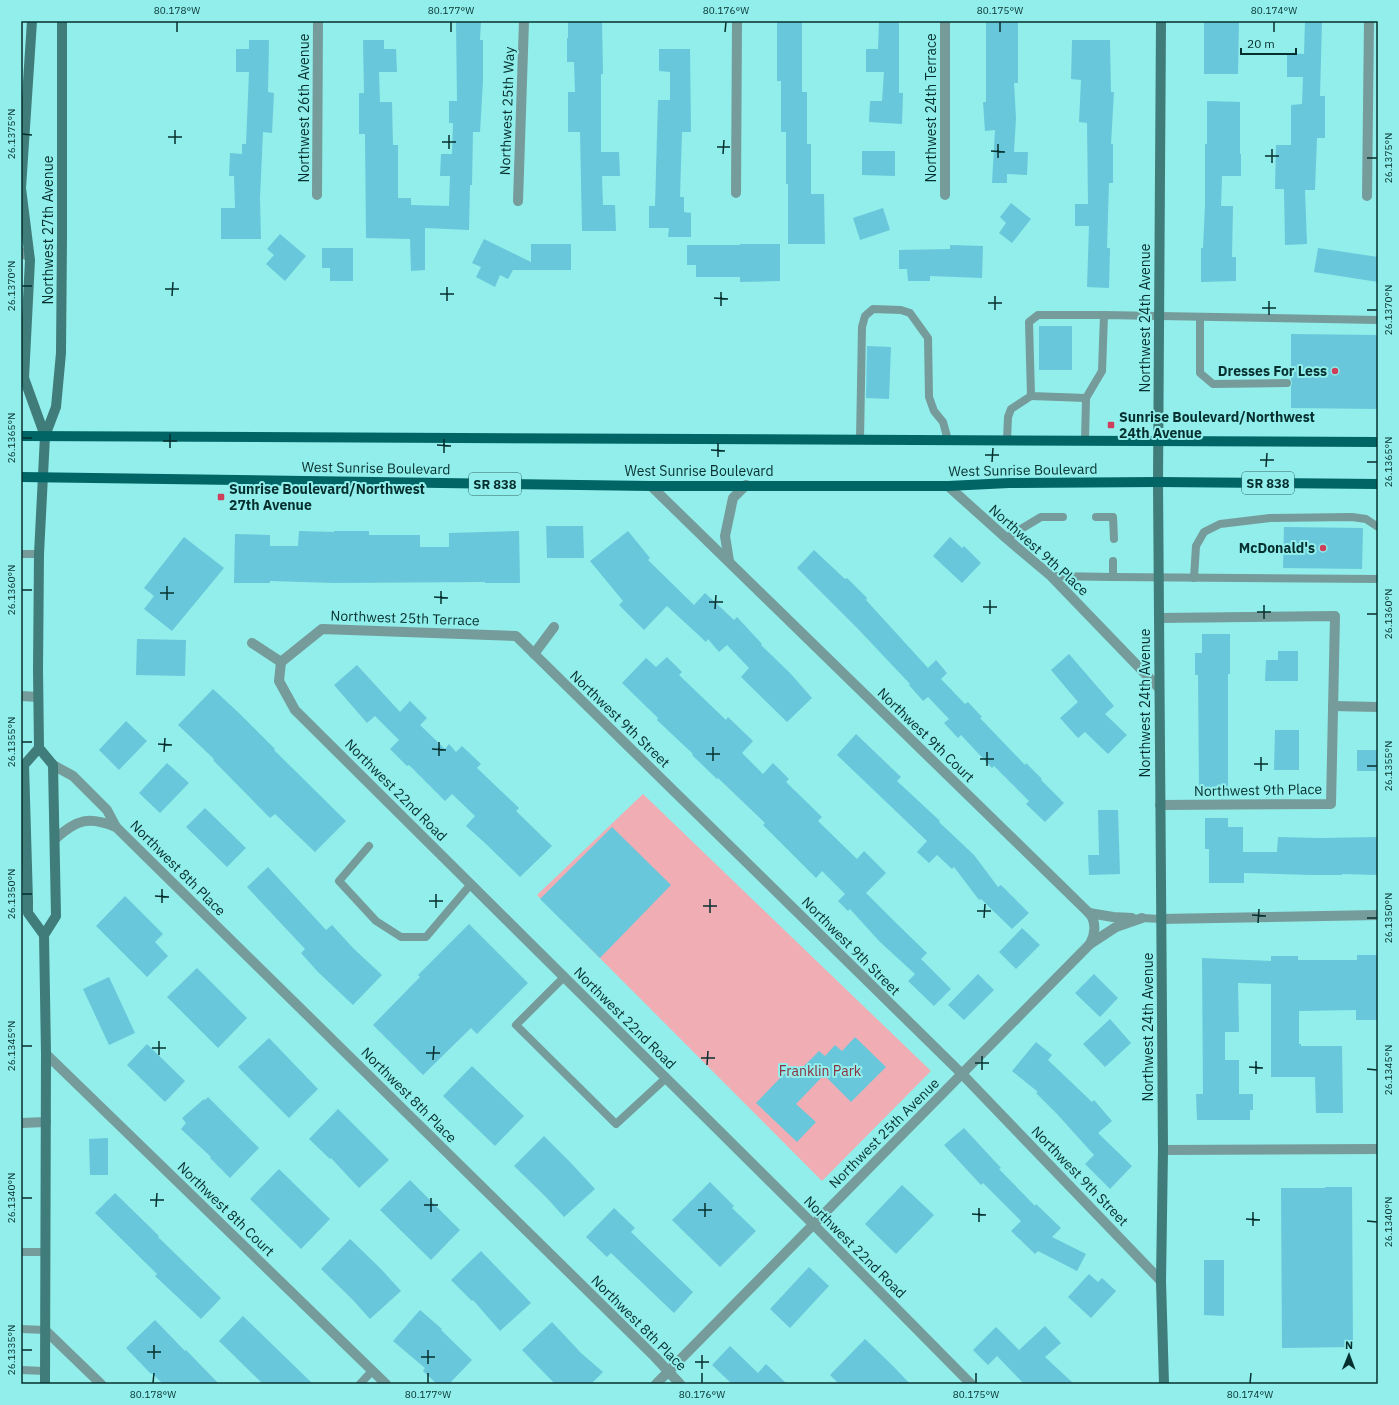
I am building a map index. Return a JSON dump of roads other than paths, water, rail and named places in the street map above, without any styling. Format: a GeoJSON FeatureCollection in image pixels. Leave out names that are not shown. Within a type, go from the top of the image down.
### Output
{"type":"FeatureCollection","features":[{"type":"Feature","properties":{"kind":"main road","name":"West Sunrise Boulevard"},"geometry":{"type":"LineString","coordinates":[[21,436],[1378,442]]}},
{"type":"Feature","properties":{"kind":"main road","name":"West Sunrise Boulevard"},"geometry":{"type":"LineString","coordinates":[[21,477],[651,486],[948,486],[1009,483],[1158,482],[1378,484]]}},
{"type":"Feature","properties":{"kind":"street","name":"Northwest 27th Avenue"},"geometry":{"type":"LineString","coordinates":[[32,21],[21,188],[30,260],[24,287],[24,378],[45,436]]}},
{"type":"Feature","properties":{"kind":"street","name":"Northwest 27th Avenue"},"geometry":{"type":"LineString","coordinates":[[39,748],[39,554],[42,477],[45,436],[56,407],[61,353],[62,21]]}},
{"type":"Feature","properties":{"kind":"street","name":"Northwest 26th Avenue"},"geometry":{"type":"LineString","coordinates":[[317,196],[318,21]]}},
{"type":"Feature","properties":{"kind":"street","name":"Northwest 25th Way"},"geometry":{"type":"LineString","coordinates":[[518,201],[524,21]]}},
{"type":"Feature","properties":{"kind":"street"},"geometry":{"type":"LineString","coordinates":[[736,193],[737,21]]}},
{"type":"Feature","properties":{"kind":"street","name":"Northwest 24th Terrace"},"geometry":{"type":"LineString","coordinates":[[944,196],[945,21]]}},
{"type":"Feature","properties":{"kind":"street","name":"Northwest 24th Avenue"},"geometry":{"type":"LineString","coordinates":[[1161,21],[1158,482],[1163,1150],[1162,1281],[1164,1384]]}},
{"type":"Feature","properties":{"kind":"street"},"geometry":{"type":"LineString","coordinates":[[1367,196],[1369,21]]}},
{"type":"Feature","properties":{"kind":"street"},"geometry":{"type":"LineString","coordinates":[[729,562],[726,536],[733,498],[746,485]]}},
{"type":"Feature","properties":{"kind":"street","name":"Northwest 9th Court"},"geometry":{"type":"LineString","coordinates":[[651,486],[1093,917],[1095,925],[1094,932]]}},
{"type":"Feature","properties":{"kind":"street","name":"Northwest 9th Place"},"geometry":{"type":"LineString","coordinates":[[948,486],[1051,576],[1159,688]]}},
{"type":"Feature","properties":{"kind":"street","name":"Northwest 9th Place"},"geometry":{"type":"LineString","coordinates":[[1159,618],[1335,616],[1331,804],[1160,805]]}},
{"type":"Feature","properties":{"kind":"street"},"geometry":{"type":"LineString","coordinates":[[534,654],[554,627]]}},
{"type":"Feature","properties":{"kind":"street","name":"Northwest 25th Terrace"},"geometry":{"type":"LineString","coordinates":[[281,662],[322,629],[516,636]]}},
{"type":"Feature","properties":{"kind":"street","name":"Northwest 9th Street"},"geometry":{"type":"LineString","coordinates":[[516,636],[962,1074],[1162,1281]]}},
{"type":"Feature","properties":{"kind":"street"},"geometry":{"type":"LineString","coordinates":[[252,642],[281,662]]}},
{"type":"Feature","properties":{"kind":"street","name":"Northwest 22nd Road"},"geometry":{"type":"LineString","coordinates":[[281,662],[279,681],[295,710],[813,1224],[971,1384]]}},
{"type":"Feature","properties":{"kind":"street"},"geometry":{"type":"LineString","coordinates":[[21,696],[38,697]]}},
{"type":"Feature","properties":{"kind":"street"},"geometry":{"type":"LineString","coordinates":[[1333,706],[1378,707]]}},
{"type":"Feature","properties":{"kind":"street"},"geometry":{"type":"LineString","coordinates":[[44,935],[28,913],[24,902],[24,765],[39,748],[53,765],[56,916],[44,935],[46,1054],[45,1384]]}},
{"type":"Feature","properties":{"kind":"street","name":"Northwest 8th Place"},"geometry":{"type":"LineString","coordinates":[[53,765],[73,776],[107,810],[116,827],[669,1371],[680,1384]]}},
{"type":"Feature","properties":{"kind":"street","name":"Northwest 8th Place"},"geometry":{"type":"LineString","coordinates":[[55,839],[68,828],[81,822],[92,820],[116,827]]}},
{"type":"Feature","properties":{"kind":"street"},"geometry":{"type":"LineString","coordinates":[[1089,913],[1113,917],[1142,918]]}},
{"type":"Feature","properties":{"kind":"street"},"geometry":{"type":"LineString","coordinates":[[1161,919],[1378,915]]}},
{"type":"Feature","properties":{"kind":"street"},"geometry":{"type":"LineString","coordinates":[[1090,944],[1116,927],[1142,918]]}},
{"type":"Feature","properties":{"kind":"street","name":"Northwest 25th Avenue"},"geometry":{"type":"LineString","coordinates":[[656,1384],[1090,944],[1094,932]]}},
{"type":"Feature","properties":{"kind":"street","name":"Northwest 8th Court"},"geometry":{"type":"LineString","coordinates":[[46,1054],[386,1384]]}},
{"type":"Feature","properties":{"kind":"street"},"geometry":{"type":"LineString","coordinates":[[21,1123],[46,1122]]}},
{"type":"Feature","properties":{"kind":"street"},"geometry":{"type":"LineString","coordinates":[[1163,1150],[1378,1149]]}},
{"type":"Feature","properties":{"kind":"street"},"geometry":{"type":"LineString","coordinates":[[45,1330],[102,1384]]}},
{"type":"Feature","properties":{"kind":"lane"},"geometry":{"type":"LineString","coordinates":[[21,251],[30,260]]}},
{"type":"Feature","properties":{"kind":"lane"},"geometry":{"type":"LineString","coordinates":[[860,440],[862,327],[865,316],[873,309],[901,310],[910,313],[928,338],[929,397],[934,411],[943,422],[948,440]]}},
{"type":"Feature","properties":{"kind":"lane"},"geometry":{"type":"LineString","coordinates":[[1031,396],[1029,322],[1038,315],[1378,320]]}},
{"type":"Feature","properties":{"kind":"lane"},"geometry":{"type":"LineString","coordinates":[[1085,441],[1086,398],[1102,371],[1104,315]]}},
{"type":"Feature","properties":{"kind":"lane"},"geometry":{"type":"LineString","coordinates":[[1200,317],[1200,373],[1213,384],[1287,382]]}},
{"type":"Feature","properties":{"kind":"lane"},"geometry":{"type":"LineString","coordinates":[[1008,440],[1008,417],[1011,409],[1031,396],[1086,398]]}},
{"type":"Feature","properties":{"kind":"lane"},"geometry":{"type":"LineString","coordinates":[[1006,538],[1041,517],[1063,517]]}},
{"type":"Feature","properties":{"kind":"lane"},"geometry":{"type":"LineString","coordinates":[[1096,517],[1113,518],[1114,539]]}},
{"type":"Feature","properties":{"kind":"lane"},"geometry":{"type":"LineString","coordinates":[[1194,578],[1196,546],[1204,532],[1220,524],[1270,518],[1352,517],[1366,519],[1378,527]]}},
{"type":"Feature","properties":{"kind":"lane"},"geometry":{"type":"LineString","coordinates":[[21,554],[39,554]]}},
{"type":"Feature","properties":{"kind":"lane"},"geometry":{"type":"LineString","coordinates":[[1113,561],[1113,577]]}},
{"type":"Feature","properties":{"kind":"lane"},"geometry":{"type":"LineString","coordinates":[[1051,576],[1194,578],[1377,576]]}},
{"type":"Feature","properties":{"kind":"lane"},"geometry":{"type":"LineString","coordinates":[[369,846],[339,881],[376,921],[401,936],[426,937],[471,884]]}},
{"type":"Feature","properties":{"kind":"lane"},"geometry":{"type":"LineString","coordinates":[[1142,918],[1161,919]]}},
{"type":"Feature","properties":{"kind":"lane"},"geometry":{"type":"LineString","coordinates":[[564,977],[516,1025],[566,1075],[616,1124],[666,1078]]}},
{"type":"Feature","properties":{"kind":"lane"},"geometry":{"type":"LineString","coordinates":[[21,1252],[45,1252]]}},
{"type":"Feature","properties":{"kind":"lane"},"geometry":{"type":"LineString","coordinates":[[21,1329],[45,1330]]}},
{"type":"Feature","properties":{"kind":"lane"},"geometry":{"type":"LineString","coordinates":[[21,1370],[45,1371]]}},
{"type":"Feature","properties":{"kind":"lane"},"geometry":{"type":"LineString","coordinates":[[360,1384],[372,1371]]}},
{"type":"Feature","properties":{"kind":"place","name":"Dresses For Less"},"geometry":{"type":"Point","coordinates":[1335,371]}},
{"type":"Feature","properties":{"kind":"place","name":"Sunrise Boulevard/Northwest 24th Avenue"},"geometry":{"type":"Point","coordinates":[1111,425]}},
{"type":"Feature","properties":{"kind":"place","name":"Sunrise Boulevard/Northwest 27th Avenue"},"geometry":{"type":"Point","coordinates":[221,497]}},
{"type":"Feature","properties":{"kind":"place","name":"McDonald's"},"geometry":{"type":"Point","coordinates":[1323,548]}},
{"type":"Feature","properties":{"kind":"park label","name":"Franklin Park"},"geometry":{"type":"Point","coordinates":[820,1071]}}]}
